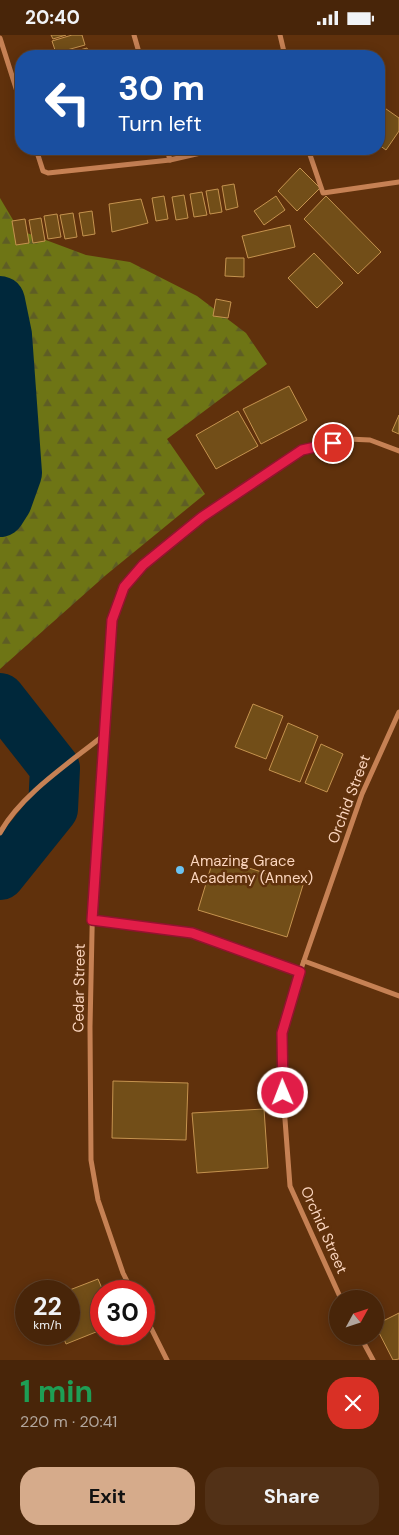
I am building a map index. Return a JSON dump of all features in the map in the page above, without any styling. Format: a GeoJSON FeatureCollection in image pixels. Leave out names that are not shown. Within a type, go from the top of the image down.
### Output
{"type":"FeatureCollection","features":[{"type":"Feature","properties":{"kind":"street"},"geometry":{"type":"LineString","coordinates":[[134,35],[138,50]]}},
{"type":"Feature","properties":{"kind":"street"},"geometry":{"type":"LineString","coordinates":[[280,35],[284,50]]}},
{"type":"Feature","properties":{"kind":"street"},"geometry":{"type":"LineString","coordinates":[[0,39],[15,85]]}},
{"type":"Feature","properties":{"kind":"street"},"geometry":{"type":"LineString","coordinates":[[38,155],[43,171],[48,173],[170,159],[189,155]]}},
{"type":"Feature","properties":{"kind":"street"},"geometry":{"type":"LineString","coordinates":[[169,155],[170,159]]}},
{"type":"Feature","properties":{"kind":"street"},"geometry":{"type":"LineString","coordinates":[[310,155],[323,193],[399,182]]}},
{"type":"Feature","properties":{"kind":"street","name":"Cedar Street"},"geometry":{"type":"LineString","coordinates":[[126,1280],[98,1199],[91,1160],[90,1027],[92,920],[112,620],[124,587],[143,565],[202,517],[302,450],[348,439],[370,440],[399,451]]}},
{"type":"Feature","properties":{"kind":"street","name":"Orchid Street"},"geometry":{"type":"LineString","coordinates":[[337,1290],[290,1187],[283,1093],[282,1033],[300,972],[362,794],[399,712]]}},
{"type":"Feature","properties":{"kind":"street"},"geometry":{"type":"LineString","coordinates":[[0,833],[12,815],[41,786],[104,735]]}},
{"type":"Feature","properties":{"kind":"street"},"geometry":{"type":"LineString","coordinates":[[92,920],[192,933],[300,972]]}},
{"type":"Feature","properties":{"kind":"street"},"geometry":{"type":"LineString","coordinates":[[304,961],[399,996]]}},
{"type":"Feature","properties":{"kind":"street"},"geometry":{"type":"LineString","coordinates":[[155,1336],[167,1360]]}},
{"type":"Feature","properties":{"kind":"street"},"geometry":{"type":"LineString","coordinates":[[365,1345],[373,1360]]}},
{"type":"Feature","properties":{"kind":"green space"},"geometry":{"type":"Polygon","coordinates":[[[0,198],[19,230],[86,255],[130,262],[197,296],[246,333],[267,364],[167,439],[205,494],[106,575],[0,669],[0,198]]]}},
{"type":"Feature","properties":{"kind":"building"},"geometry":{"type":"Polygon","coordinates":[[[51,35],[66,35],[53,39],[51,35]]]}},
{"type":"Feature","properties":{"kind":"building"},"geometry":{"type":"Polygon","coordinates":[[[72,35],[82,35],[85,45],[67,50],[55,50],[52,41],[72,35]]]}},
{"type":"Feature","properties":{"kind":"building"},"geometry":{"type":"Polygon","coordinates":[[[385,108],[399,118],[399,131],[386,150],[385,108]]]}},
{"type":"Feature","properties":{"kind":"building"},"geometry":{"type":"Polygon","coordinates":[[[300,168],[320,188],[297,211],[278,191],[300,168]]]}},
{"type":"Feature","properties":{"kind":"building"},"geometry":{"type":"Polygon","coordinates":[[[234,184],[238,207],[226,210],[222,186],[234,184]]]}},
{"type":"Feature","properties":{"kind":"building"},"geometry":{"type":"Polygon","coordinates":[[[218,189],[222,212],[210,214],[206,191],[218,189]]]}},
{"type":"Feature","properties":{"kind":"building"},"geometry":{"type":"Polygon","coordinates":[[[202,192],[207,215],[194,217],[190,194],[202,192]]]}},
{"type":"Feature","properties":{"kind":"building"},"geometry":{"type":"Polygon","coordinates":[[[184,195],[188,218],[176,220],[172,197],[184,195]]]}},
{"type":"Feature","properties":{"kind":"building"},"geometry":{"type":"Polygon","coordinates":[[[164,196],[168,219],[156,221],[152,198],[164,196]]]}},
{"type":"Feature","properties":{"kind":"building"},"geometry":{"type":"Polygon","coordinates":[[[276,196],[285,210],[264,225],[254,211],[276,196]]]}},
{"type":"Feature","properties":{"kind":"building"},"geometry":{"type":"Polygon","coordinates":[[[326,196],[381,252],[358,274],[304,219],[326,196]]]}},
{"type":"Feature","properties":{"kind":"building"},"geometry":{"type":"Polygon","coordinates":[[[141,199],[148,223],[112,232],[109,204],[141,199]]]}},
{"type":"Feature","properties":{"kind":"building"},"geometry":{"type":"Polygon","coordinates":[[[92,211],[95,234],[83,236],[79,213],[92,211]]]}},
{"type":"Feature","properties":{"kind":"building"},"geometry":{"type":"Polygon","coordinates":[[[73,213],[77,237],[65,239],[60,215],[73,213]]]}},
{"type":"Feature","properties":{"kind":"building"},"geometry":{"type":"Polygon","coordinates":[[[57,214],[61,237],[48,239],[44,216],[57,214]]]}},
{"type":"Feature","properties":{"kind":"building"},"geometry":{"type":"Polygon","coordinates":[[[41,218],[45,241],[33,243],[29,220],[41,218]]]}},
{"type":"Feature","properties":{"kind":"building"},"geometry":{"type":"Polygon","coordinates":[[[25,219],[29,243],[16,245],[12,221],[25,219]]]}},
{"type":"Feature","properties":{"kind":"building"},"geometry":{"type":"Polygon","coordinates":[[[290,225],[295,247],[248,258],[242,236],[290,225]]]}},
{"type":"Feature","properties":{"kind":"building"},"geometry":{"type":"Polygon","coordinates":[[[314,253],[343,283],[317,308],[288,278],[314,253]]]}},
{"type":"Feature","properties":{"kind":"building"},"geometry":{"type":"Polygon","coordinates":[[[226,258],[244,258],[244,277],[225,276],[226,258]]]}},
{"type":"Feature","properties":{"kind":"building"},"geometry":{"type":"Polygon","coordinates":[[[216,299],[231,302],[228,318],[213,316],[216,299]]]}},
{"type":"Feature","properties":{"kind":"building"},"geometry":{"type":"Polygon","coordinates":[[[289,386],[307,420],[261,444],[243,409],[289,386]]]}},
{"type":"Feature","properties":{"kind":"building"},"geometry":{"type":"Polygon","coordinates":[[[238,411],[258,446],[216,469],[196,435],[238,411]]]}},
{"type":"Feature","properties":{"kind":"building"},"geometry":{"type":"Polygon","coordinates":[[[399,415],[399,434],[392,431],[399,415]]]}},
{"type":"Feature","properties":{"kind":"building"},"geometry":{"type":"Polygon","coordinates":[[[253,704],[283,716],[266,759],[235,747],[253,704]]]}},
{"type":"Feature","properties":{"kind":"building"},"geometry":{"type":"Polygon","coordinates":[[[288,723],[318,736],[300,782],[269,770],[288,723]]]}},
{"type":"Feature","properties":{"kind":"building"},"geometry":{"type":"Polygon","coordinates":[[[321,744],[343,754],[327,792],[305,783],[321,744]]]}},
{"type":"Feature","properties":{"kind":"building"},"geometry":{"type":"Polygon","coordinates":[[[214,857],[303,885],[287,937],[198,910],[214,857]]]}},
{"type":"Feature","properties":{"kind":"building"},"geometry":{"type":"Polygon","coordinates":[[[113,1081],[188,1083],[186,1140],[112,1138],[113,1081]]]}},
{"type":"Feature","properties":{"kind":"building"},"geometry":{"type":"Polygon","coordinates":[[[264,1109],[268,1168],[197,1173],[192,1113],[264,1109]]]}},
{"type":"Feature","properties":{"kind":"building"},"geometry":{"type":"Polygon","coordinates":[[[90,1282],[90,1334],[80,1338],[80,1286],[90,1282]]]}},
{"type":"Feature","properties":{"kind":"building"},"geometry":{"type":"Polygon","coordinates":[[[399,1313],[399,1359],[393,1360],[384,1342],[384,1320],[399,1313]]]}},
{"type":"Feature","properties":{"kind":"waterway"},"geometry":{"type":"LineString","coordinates":[[0,301],[7,335],[17,473],[7,501],[0,512]]}},
{"type":"Feature","properties":{"kind":"waterway"},"geometry":{"type":"LineString","coordinates":[[0,698],[55,768],[53,809],[0,875]]}},
{"type":"Feature","properties":{"kind":"place","name":"Amazing Grace Academy (Annex)"},"geometry":{"type":"Point","coordinates":[180,870]}},
{"type":"Feature","properties":{"kind":"route"},"geometry":{"type":"LineString","coordinates":[[283,1093],[282,1033],[300,972],[192,933],[92,920],[112,620],[124,587],[143,565],[202,517],[302,450],[333,443]]}}]}
